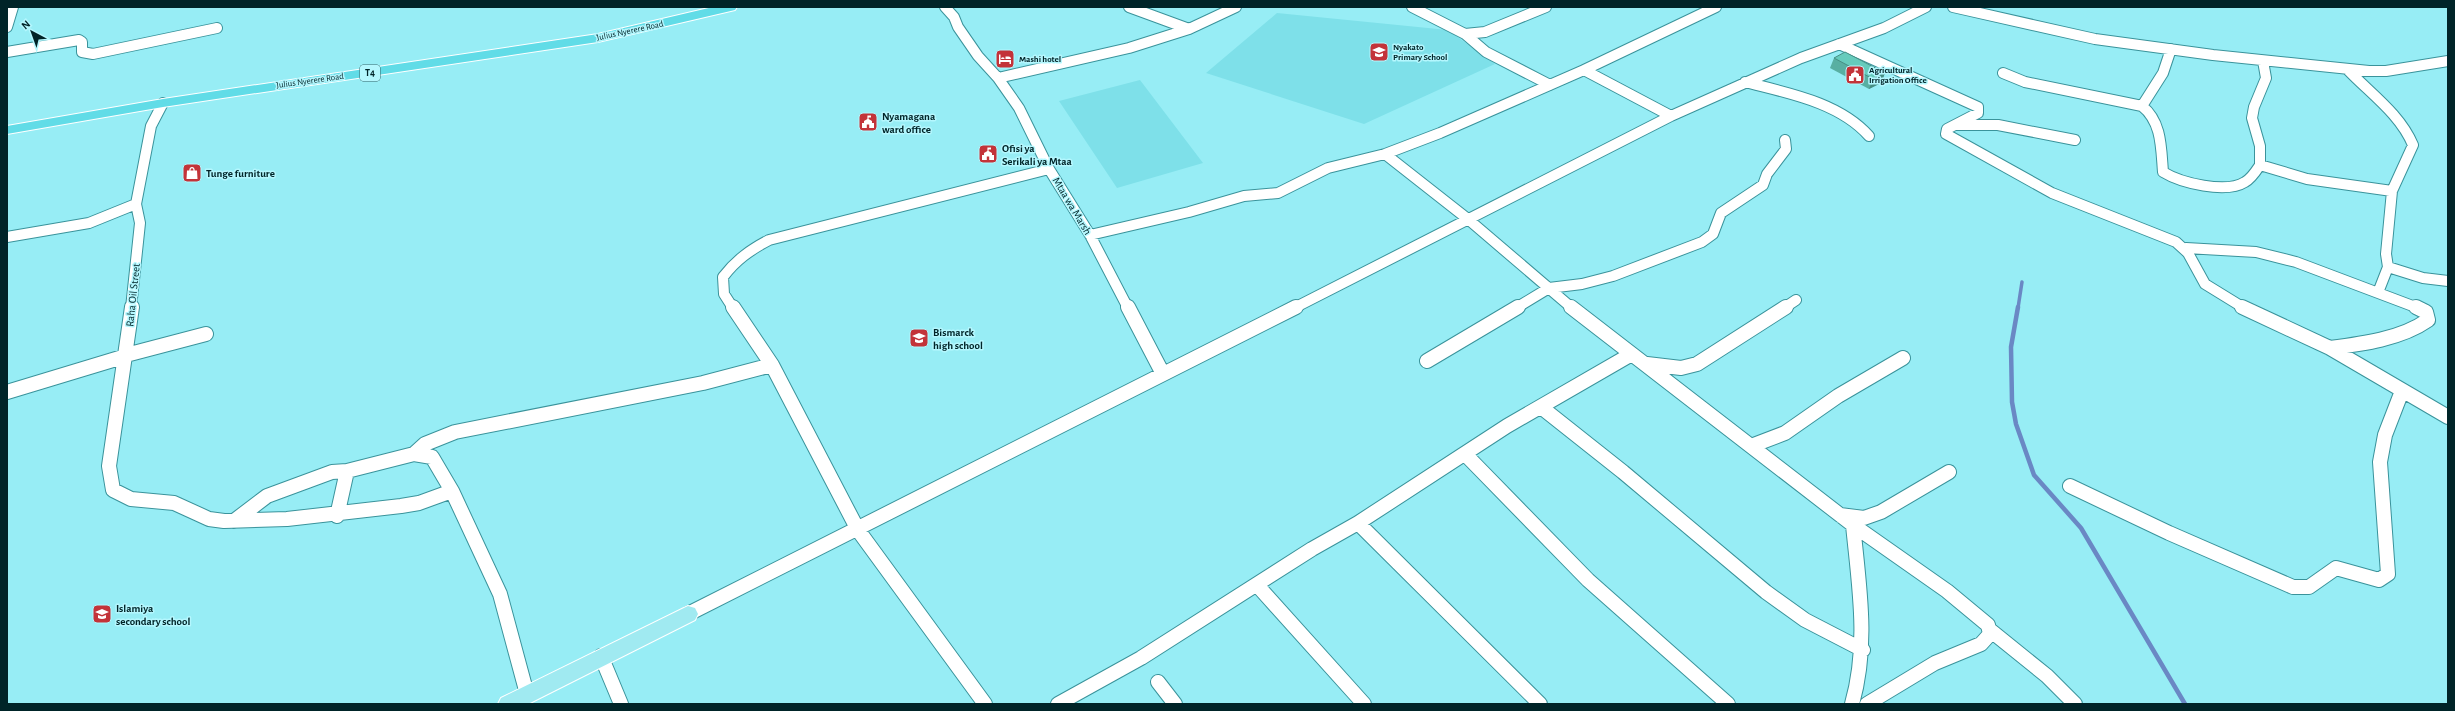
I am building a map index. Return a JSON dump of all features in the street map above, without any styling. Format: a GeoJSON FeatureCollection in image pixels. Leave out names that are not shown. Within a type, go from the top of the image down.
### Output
{"type":"FeatureCollection","features":[{"type":"Feature","properties":{"kind":"highway","name":"Julius Nyerere Road"},"geometry":{"type":"LineString","coordinates":[[7,130],[163,102],[590,39],[730,7]]}},
{"type":"Feature","properties":{"kind":"main road"},"geometry":{"type":"LineString","coordinates":[[508,704],[688,614]]}},
{"type":"Feature","properties":{"kind":"street"},"geometry":{"type":"LineString","coordinates":[[7,27],[12,16],[13,7]]}},
{"type":"Feature","properties":{"kind":"street","name":"Mtaa wa Marsh"},"geometry":{"type":"LineString","coordinates":[[945,7],[954,17],[958,27],[978,56],[998,78],[1020,108],[1049,169],[1090,235],[1163,374]]}},
{"type":"Feature","properties":{"kind":"street"},"geometry":{"type":"LineString","coordinates":[[1129,7],[1190,28]]}},
{"type":"Feature","properties":{"kind":"street"},"geometry":{"type":"LineString","coordinates":[[998,78],[1106,54],[1190,28],[1236,7]]}},
{"type":"Feature","properties":{"kind":"street"},"geometry":{"type":"LineString","coordinates":[[1412,7],[1465,34],[1493,57],[1550,85]]}},
{"type":"Feature","properties":{"kind":"street"},"geometry":{"type":"LineString","coordinates":[[1465,34],[1485,32],[1546,7]]}},
{"type":"Feature","properties":{"kind":"street"},"geometry":{"type":"LineString","coordinates":[[1090,235],[1189,212],[1244,196],[1278,193],[1328,168],[1385,154],[1440,133],[1584,70],[1716,7]]}},
{"type":"Feature","properties":{"kind":"street"},"geometry":{"type":"LineString","coordinates":[[688,614],[858,530],[1671,116],[1745,82],[1839,44],[1884,28],[1926,7]]}},
{"type":"Feature","properties":{"kind":"street"},"geometry":{"type":"LineString","coordinates":[[1953,7],[2095,39],[2263,61],[2348,70],[2386,71],[2448,61]]}},
{"type":"Feature","properties":{"kind":"street"},"geometry":{"type":"LineString","coordinates":[[7,52],[80,40],[82,42],[82,52],[93,54],[217,28]]}},
{"type":"Feature","properties":{"kind":"street"},"geometry":{"type":"LineString","coordinates":[[1839,44],[1978,107],[1978,113],[1947,129],[1946,134],[2052,193],[2176,242],[2186,248],[2190,254],[2196,274],[2214,291],[2330,348],[2448,417]]}},
{"type":"Feature","properties":{"kind":"street"},"geometry":{"type":"LineString","coordinates":[[2142,106],[2158,86],[2166,70],[2171,49]]}},
{"type":"Feature","properties":{"kind":"street"},"geometry":{"type":"LineString","coordinates":[[2003,73],[2024,82],[2142,106],[2149,110],[2161,142],[2163,172],[2201,184],[2228,186],[2244,183],[2260,165],[2260,146],[2252,118],[2254,107],[2265,85],[2266,78],[2263,61]]}},
{"type":"Feature","properties":{"kind":"street"},"geometry":{"type":"LineString","coordinates":[[1584,70],[1671,116]]}},
{"type":"Feature","properties":{"kind":"street"},"geometry":{"type":"LineString","coordinates":[[2348,70],[2368,92],[2396,116],[2403,125],[2413,145],[2401,175],[2392,191],[2386,254],[2388,267],[2379,290]]}},
{"type":"Feature","properties":{"kind":"street"},"geometry":{"type":"LineString","coordinates":[[1745,82],[1811,100],[1860,125],[1869,136]]}},
{"type":"Feature","properties":{"kind":"street","name":"Raha Oil Street"},"geometry":{"type":"LineString","coordinates":[[163,102],[151,126],[136,204],[140,223],[126,356],[109,466],[113,490],[131,499],[174,503],[209,519],[234,521]]}},
{"type":"Feature","properties":{"kind":"street"},"geometry":{"type":"LineString","coordinates":[[1957,125],[1998,125],[2075,140]]}},
{"type":"Feature","properties":{"kind":"street"},"geometry":{"type":"LineString","coordinates":[[1428,361],[1549,288],[1582,284],[1613,276],[1702,242],[1713,234],[1721,213],[1763,185],[1767,174],[1786,149],[1785,140]]}},
{"type":"Feature","properties":{"kind":"street"},"geometry":{"type":"LineString","coordinates":[[1385,154],[1469,220],[1630,354],[1646,364],[1839,515],[1947,591],[1990,630],[2047,676],[2075,704]]}},
{"type":"Feature","properties":{"kind":"street"},"geometry":{"type":"LineString","coordinates":[[2260,165],[2308,179],[2392,191]]}},
{"type":"Feature","properties":{"kind":"street"},"geometry":{"type":"LineString","coordinates":[[985,704],[858,530],[772,365],[724,294],[723,277],[734,263],[748,251],[769,240],[1049,169]]}},
{"type":"Feature","properties":{"kind":"street"},"geometry":{"type":"LineString","coordinates":[[7,237],[89,223],[136,204]]}},
{"type":"Feature","properties":{"kind":"street"},"geometry":{"type":"LineString","coordinates":[[2186,248],[2256,252],[2277,256],[2379,290],[2426,312],[2428,320],[2417,328],[2383,338],[2374,343],[2330,348]]}},
{"type":"Feature","properties":{"kind":"street"},"geometry":{"type":"LineString","coordinates":[[2388,267],[2424,278],[2448,281]]}},
{"type":"Feature","properties":{"kind":"street"},"geometry":{"type":"LineString","coordinates":[[1646,364],[1681,368],[1697,364],[1796,300]]}},
{"type":"Feature","properties":{"kind":"street"},"geometry":{"type":"LineString","coordinates":[[7,392],[126,356],[206,334]]}},
{"type":"Feature","properties":{"kind":"street"},"geometry":{"type":"LineString","coordinates":[[1058,704],[1141,658],[1312,549],[1358,523],[1507,426],[1630,354]]}},
{"type":"Feature","properties":{"kind":"street"},"geometry":{"type":"LineString","coordinates":[[1751,446],[1778,437],[1838,396],[1903,358]]}},
{"type":"Feature","properties":{"kind":"street"},"geometry":{"type":"LineString","coordinates":[[414,454],[425,444],[455,432],[703,383],[772,365]]}},
{"type":"Feature","properties":{"kind":"street"},"geometry":{"type":"LineString","coordinates":[[2070,486],[2162,530],[2293,587],[2306,588],[2317,583],[2332,569],[2336,568],[2379,580],[2388,574],[2380,462],[2385,434],[2402,391]]}},
{"type":"Feature","properties":{"kind":"street"},"geometry":{"type":"LineString","coordinates":[[1541,407],[1623,472],[1766,592],[1805,620],[1863,650]]}},
{"type":"Feature","properties":{"kind":"street"},"geometry":{"type":"LineString","coordinates":[[234,521],[267,496],[282,489],[332,472],[347,471],[414,454],[432,457],[452,490],[500,594],[527,694]]}},
{"type":"Feature","properties":{"kind":"street"},"geometry":{"type":"LineString","coordinates":[[1465,454],[1588,580],[1728,704]]}},
{"type":"Feature","properties":{"kind":"street"},"geometry":{"type":"LineString","coordinates":[[337,515],[347,471]]}},
{"type":"Feature","properties":{"kind":"street"},"geometry":{"type":"LineString","coordinates":[[1839,515],[1864,518],[1881,512],[1949,472]]}},
{"type":"Feature","properties":{"kind":"street"},"geometry":{"type":"LineString","coordinates":[[234,521],[337,515],[413,504],[452,490]]}},
{"type":"Feature","properties":{"kind":"street"},"geometry":{"type":"LineString","coordinates":[[1358,523],[1540,704]]}},
{"type":"Feature","properties":{"kind":"street"},"geometry":{"type":"LineString","coordinates":[[1852,704],[1859,684],[1863,650],[1853,525]]}},
{"type":"Feature","properties":{"kind":"street"},"geometry":{"type":"LineString","coordinates":[[1257,585],[1364,704]]}},
{"type":"Feature","properties":{"kind":"street"},"geometry":{"type":"LineString","coordinates":[[1867,704],[1888,690],[1958,652],[1986,642],[1990,630]]}},
{"type":"Feature","properties":{"kind":"street"},"geometry":{"type":"LineString","coordinates":[[602,656],[621,704]]}},
{"type":"Feature","properties":{"kind":"street"},"geometry":{"type":"LineString","coordinates":[[1158,682],[1175,704]]}},
{"type":"Feature","properties":{"kind":"shaded area"},"geometry":{"type":"Polygon","coordinates":[[[1277,13],[1448,30],[1495,64],[1364,124],[1206,73],[1277,13]]]}},
{"type":"Feature","properties":{"kind":"shaded area"},"geometry":{"type":"Polygon","coordinates":[[[1140,80],[1203,163],[1117,188],[1059,101],[1140,80]]]}},
{"type":"Feature","properties":{"kind":"building"},"geometry":{"type":"Polygon","coordinates":[[[1845,52],[1885,73],[1873,79],[1834,58],[1845,52]]]}},
{"type":"Feature","properties":{"kind":"waterway"},"geometry":{"type":"LineString","coordinates":[[2018,308],[2022,282]]}},
{"type":"Feature","properties":{"kind":"waterway"},"geometry":{"type":"LineString","coordinates":[[2018,307],[2011,347],[2012,402],[2016,424],[2034,475],[2081,528],[2185,704]]}},
{"type":"Feature","properties":{"kind":"place","name":"Nyakato Primary School"},"geometry":{"type":"Point","coordinates":[1379,52]}},
{"type":"Feature","properties":{"kind":"place","name":"Mashi hotel"},"geometry":{"type":"Point","coordinates":[1005,59]}},
{"type":"Feature","properties":{"kind":"place","name":"Agricultural Irrigation Office"},"geometry":{"type":"Point","coordinates":[1855,75]}},
{"type":"Feature","properties":{"kind":"place","name":"Nyamagana ward office"},"geometry":{"type":"Point","coordinates":[868,122]}},
{"type":"Feature","properties":{"kind":"place","name":"Ofisi ya Serikali ya Mtaa"},"geometry":{"type":"Point","coordinates":[988,154]}},
{"type":"Feature","properties":{"kind":"place","name":"Tunge furniture"},"geometry":{"type":"Point","coordinates":[192,173]}},
{"type":"Feature","properties":{"kind":"place","name":"Bismarck high school"},"geometry":{"type":"Point","coordinates":[919,338]}},
{"type":"Feature","properties":{"kind":"place","name":"Islamiya secondary school"},"geometry":{"type":"Point","coordinates":[102,614]}}]}
